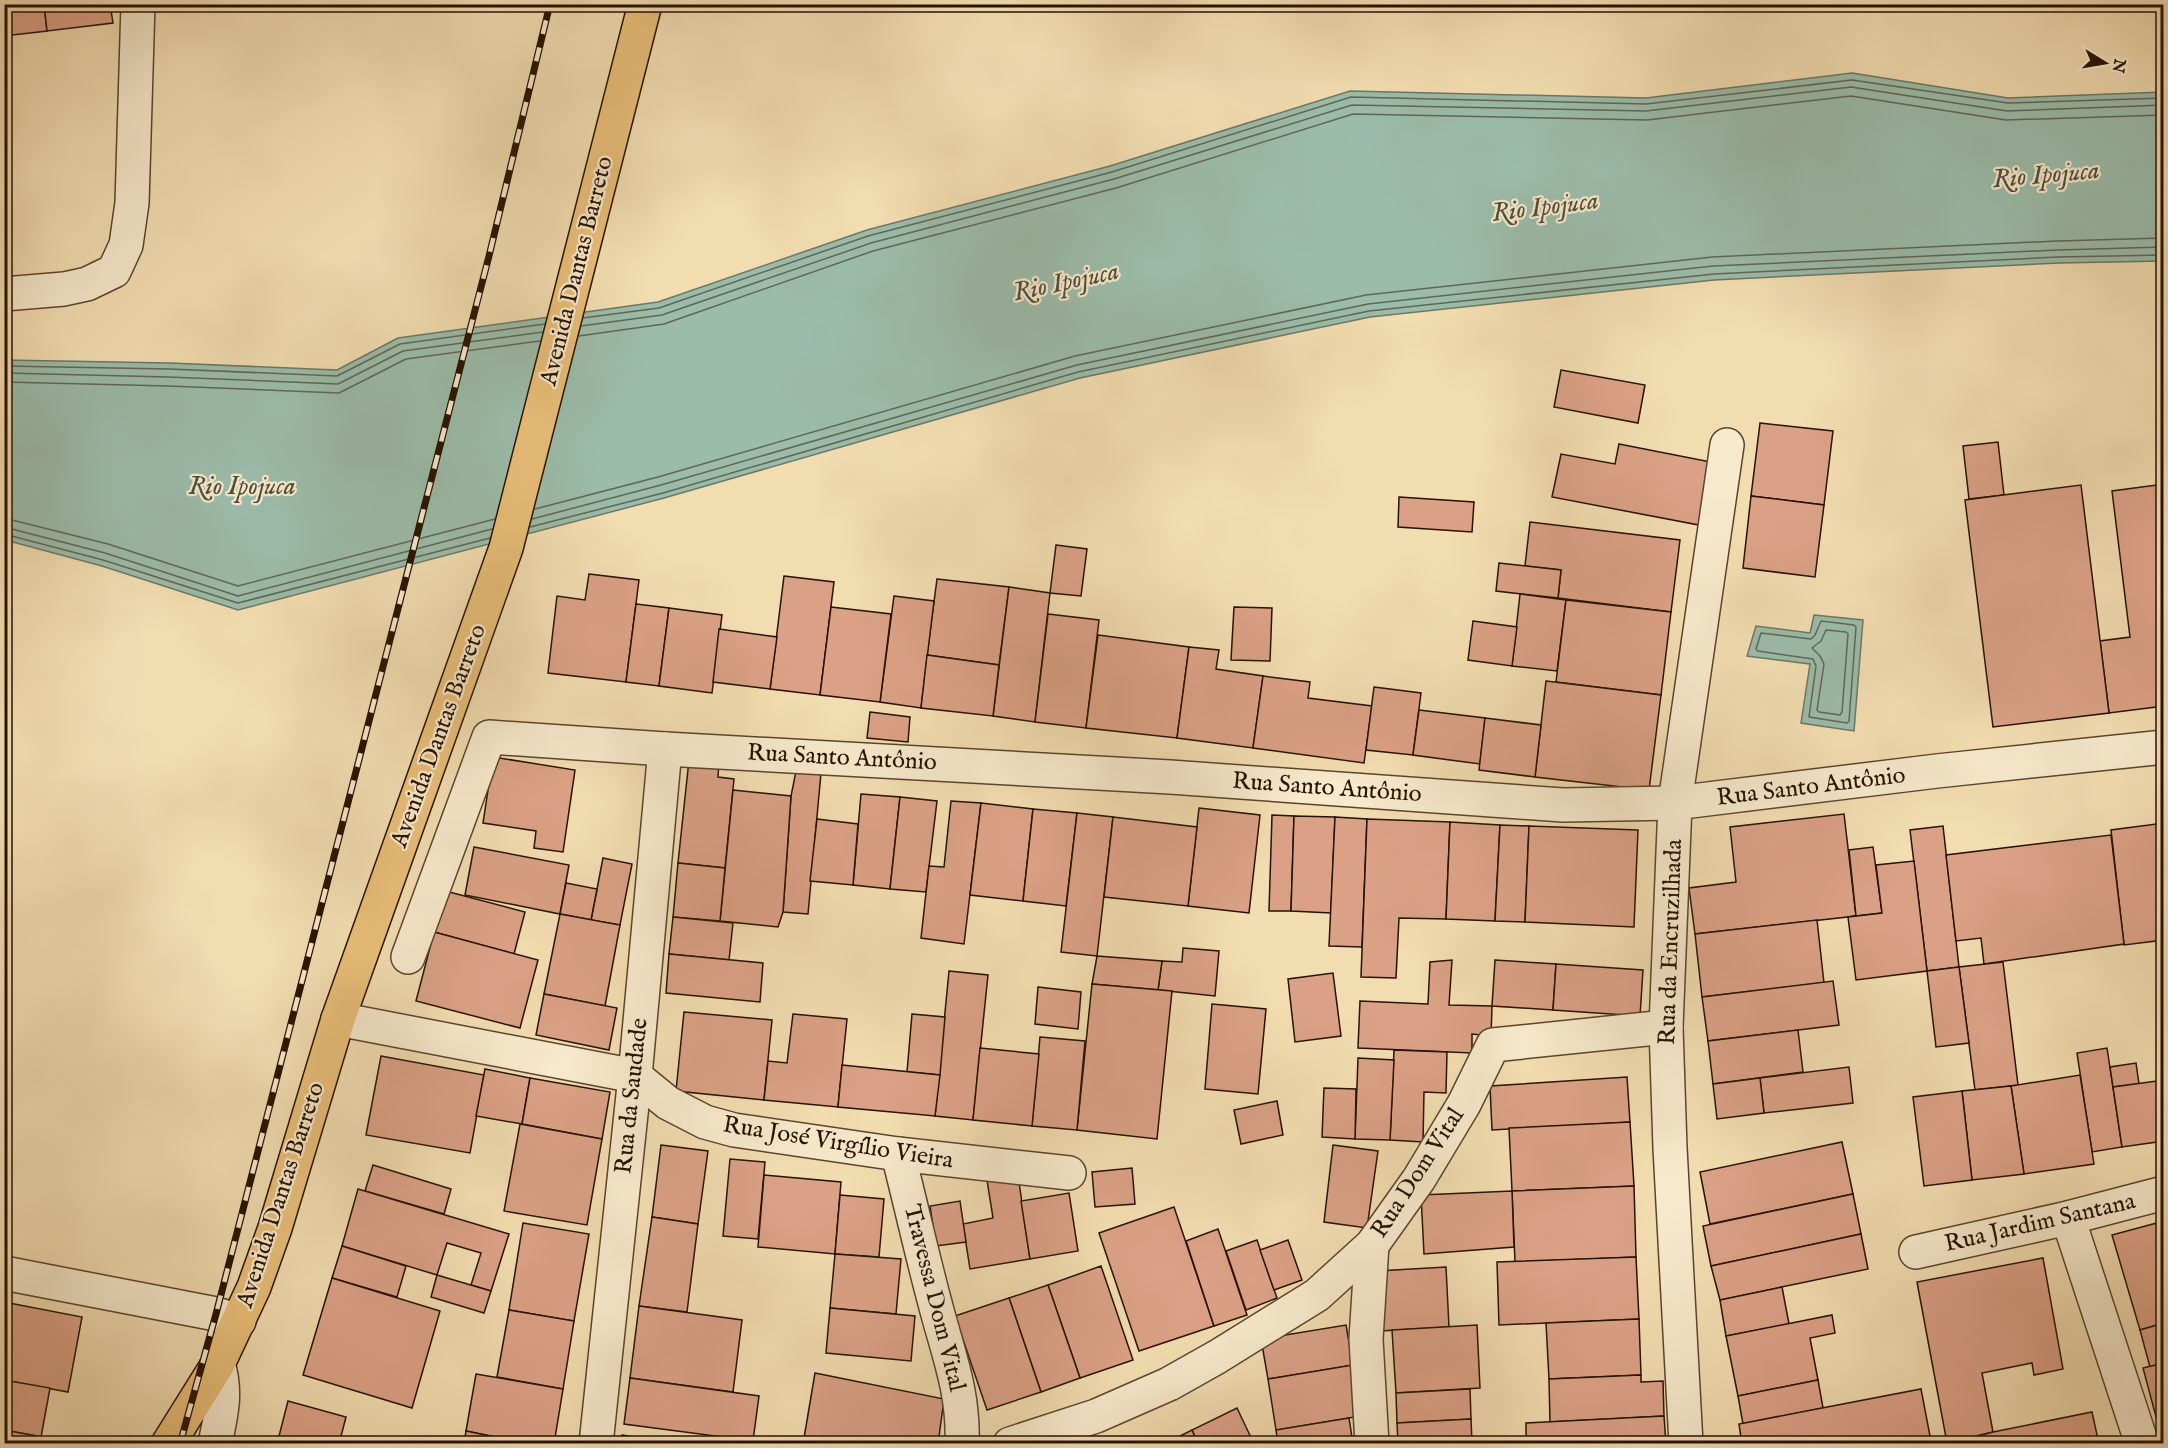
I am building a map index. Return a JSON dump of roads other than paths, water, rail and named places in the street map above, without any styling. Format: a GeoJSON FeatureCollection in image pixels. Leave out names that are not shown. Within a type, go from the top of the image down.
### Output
{"type":"FeatureCollection","features":[{"type":"Feature","properties":{"kind":"main road","name":"Avenida Dantas Barreto"},"geometry":{"type":"LineString","coordinates":[[168,1443],[218,1364],[239,1321],[276,1228],[339,1019],[506,548],[645,4]]}},
{"type":"Feature","properties":{"kind":"street"},"geometry":{"type":"LineString","coordinates":[[4,294],[64,290],[87,285],[114,271],[126,245],[132,203],[138,4]]}},
{"type":"Feature","properties":{"kind":"street","name":"Rua da Encruzilhada"},"geometry":{"type":"LineString","coordinates":[[1686,1443],[1670,1148],[1666,1027],[1675,803],[1727,445]]}},
{"type":"Feature","properties":{"kind":"street","name":"Rua Santo Antônio"},"geometry":{"type":"LineString","coordinates":[[408,957],[489,736],[665,749],[1170,777],[1563,805],[1675,803],[1937,771],[2163,747]]}},
{"type":"Feature","properties":{"kind":"street","name":"Rua da Saudade"},"geometry":{"type":"LineString","coordinates":[[596,1443],[635,1076],[665,749]]}},
{"type":"Feature","properties":{"kind":"street","name":"Rua José Virgílio Vieira"},"geometry":{"type":"LineString","coordinates":[[339,1019],[635,1076],[668,1103],[705,1122],[734,1130],[898,1154],[1069,1173]]}},
{"type":"Feature","properties":{"kind":"street","name":"Rua Dom Vital"},"geometry":{"type":"LineString","coordinates":[[1010,1443],[1096,1416],[1137,1399],[1188,1373],[1317,1295],[1372,1245],[1419,1179],[1464,1104],[1493,1045],[1666,1027]]}},
{"type":"Feature","properties":{"kind":"street","name":"Travessa Dom Vital"},"geometry":{"type":"LineString","coordinates":[[898,1154],[939,1318],[956,1375],[963,1423],[962,1443]]}},
{"type":"Feature","properties":{"kind":"street","name":"Rua Jardim Santana"},"geometry":{"type":"LineString","coordinates":[[1916,1252],[2068,1218],[2163,1193]]}},
{"type":"Feature","properties":{"kind":"street"},"geometry":{"type":"LineString","coordinates":[[2068,1218],[2142,1443]]}},
{"type":"Feature","properties":{"kind":"street"},"geometry":{"type":"LineString","coordinates":[[1372,1245],[1366,1339],[1372,1443]]}},
{"type":"Feature","properties":{"kind":"street"},"geometry":{"type":"LineString","coordinates":[[4,1273],[216,1314],[239,1321]]}},
{"type":"Feature","properties":{"kind":"street"},"geometry":{"type":"LineString","coordinates":[[215,1443],[224,1394],[223,1377],[218,1364]]}},
{"type":"Feature","properties":{"kind":"water","name":"Rio Ipojuca"},"geometry":{"type":"Polygon","coordinates":[[[1852,73],[2008,98],[2163,92],[2163,261],[2059,263],[1714,280],[1370,317],[1080,378],[664,498],[238,610],[102,566],[5,540],[4,360],[169,363],[337,370],[398,338],[658,302],[867,230],[1110,166],[1350,91],[1646,98],[1852,73]]]}},
{"type":"Feature","properties":{"kind":"water"},"geometry":{"type":"Polygon","coordinates":[[[1814,615],[1863,620],[1854,731],[1801,723],[1810,664],[1747,656],[1756,626],[1810,633],[1814,615]]]}},
{"type":"Feature","properties":{"kind":"railway"},"geometry":{"type":"LineString","coordinates":[[180,1444],[216,1314],[489,256],[550,4]]}}]}
